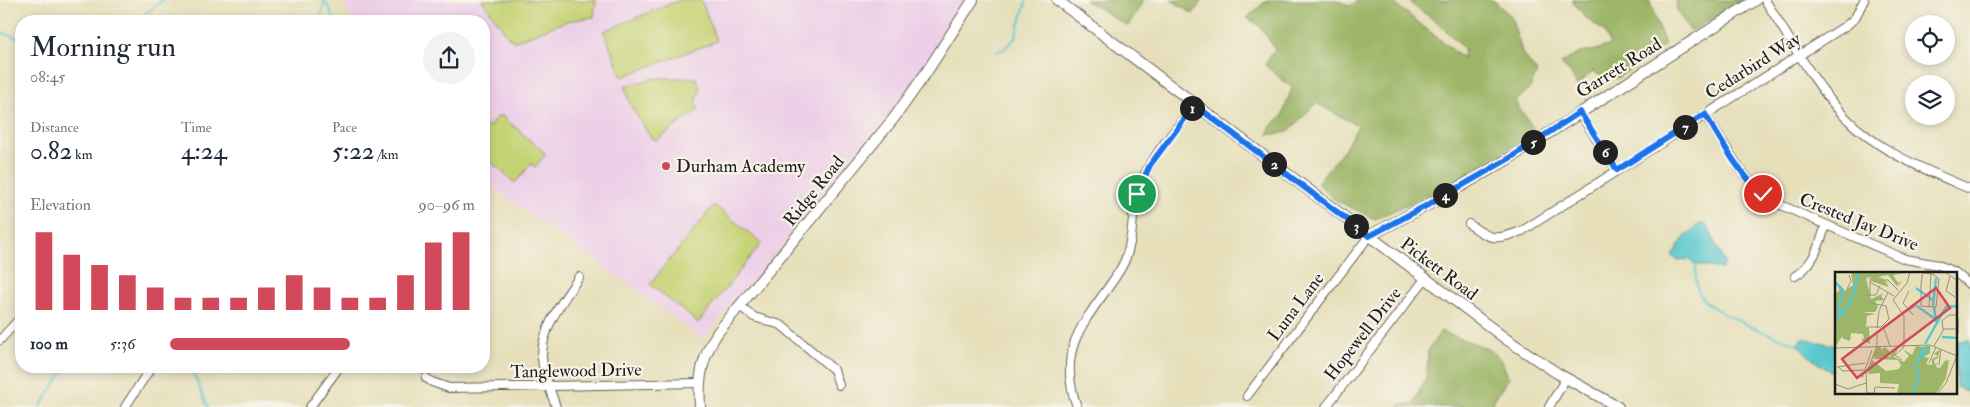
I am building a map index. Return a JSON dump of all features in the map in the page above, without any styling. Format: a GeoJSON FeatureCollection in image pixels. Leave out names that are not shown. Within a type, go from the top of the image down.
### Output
{"type":"FeatureCollection","features":[{"type":"Feature","properties":{"kind":"street","name":"Ridge Road"},"geometry":{"type":"LineString","coordinates":[[700,407],[699,383],[702,364],[718,332],[894,118],[926,73],[973,0]]}},
{"type":"Feature","properties":{"kind":"street","name":"Pickett Road"},"geometry":{"type":"LineString","coordinates":[[1057,0],[1522,351],[1618,407]]}},
{"type":"Feature","properties":{"kind":"street","name":"Garrett Road"},"geometry":{"type":"LineString","coordinates":[[1369,236],[1437,200],[1501,162],[1756,0]]}},
{"type":"Feature","properties":{"kind":"street"},"geometry":{"type":"LineString","coordinates":[[1765,0],[1834,105],[1859,130],[1911,164],[1970,189]]}},
{"type":"Feature","properties":{"kind":"street","name":"Cedarbird Way"},"geometry":{"type":"LineString","coordinates":[[1469,224],[1486,237],[1503,238],[1522,231],[1851,22],[1864,0]]}},
{"type":"Feature","properties":{"kind":"street"},"geometry":{"type":"LineString","coordinates":[[1077,407],[1070,363],[1070,354],[1076,337],[1125,261],[1135,204],[1146,173],[1195,105]]}},
{"type":"Feature","properties":{"kind":"street"},"geometry":{"type":"LineString","coordinates":[[1580,112],[1617,170]]}},
{"type":"Feature","properties":{"kind":"street","name":"Crested Jay Drive"},"geometry":{"type":"LineString","coordinates":[[1705,114],[1753,186],[1783,208],[1904,259],[1939,265],[1954,272]]}},
{"type":"Feature","properties":{"kind":"street"},"geometry":{"type":"LineString","coordinates":[[1796,276],[1802,272],[1815,256],[1826,226]]}},
{"type":"Feature","properties":{"kind":"street","name":"Luna Lane"},"geometry":{"type":"LineString","coordinates":[[1247,396],[1369,236]]}},
{"type":"Feature","properties":{"kind":"street","name":"Crested Jay Drive"},"geometry":{"type":"LineString","coordinates":[[1958,275],[1970,285]]}},
{"type":"Feature","properties":{"kind":"street"},"geometry":{"type":"LineString","coordinates":[[556,407],[542,357],[545,336],[555,315],[579,277]]}},
{"type":"Feature","properties":{"kind":"street","name":"Hopewell Drive"},"geometry":{"type":"LineString","coordinates":[[1326,407],[1424,278]]}},
{"type":"Feature","properties":{"kind":"street"},"geometry":{"type":"LineString","coordinates":[[740,306],[758,319],[781,325],[834,370],[840,385]]}},
{"type":"Feature","properties":{"kind":"street"},"geometry":{"type":"LineString","coordinates":[[0,340],[15,324]]}},
{"type":"Feature","properties":{"kind":"street"},"geometry":{"type":"LineString","coordinates":[[124,407],[147,373]]}},
{"type":"Feature","properties":{"kind":"street"},"geometry":{"type":"LineString","coordinates":[[310,407],[335,373]]}},
{"type":"Feature","properties":{"kind":"street","name":"Tanglewood Drive"},"geometry":{"type":"LineString","coordinates":[[426,378],[449,388],[699,383]]}},
{"type":"Feature","properties":{"kind":"street"},"geometry":{"type":"LineString","coordinates":[[1549,407],[1566,378]]}},
{"type":"Feature","properties":{"kind":"shaded area","name":"Durham Academy"},"geometry":{"type":"Polygon","coordinates":[[[347,0],[965,0],[909,89],[862,150],[703,339],[490,186],[490,15],[349,15],[345,5],[347,0]]]}},
{"type":"Feature","properties":{"kind":"green space"},"geometry":{"type":"Polygon","coordinates":[[[482,0],[596,0],[594,17],[567,21],[515,41],[510,39],[482,0]]]}},
{"type":"Feature","properties":{"kind":"green space"},"geometry":{"type":"Polygon","coordinates":[[[680,0],[701,0],[717,41],[622,77],[604,31],[680,0]]]}},
{"type":"Feature","properties":{"kind":"green space"},"geometry":{"type":"Polygon","coordinates":[[[1085,0],[1144,0],[1128,26],[1085,0]]]}},
{"type":"Feature","properties":{"kind":"green space"},"geometry":{"type":"Polygon","coordinates":[[[1171,0],[1202,0],[1193,14],[1171,0]]]}},
{"type":"Feature","properties":{"kind":"green space"},"geometry":{"type":"Polygon","coordinates":[[[1267,0],[1337,0],[1350,6],[1358,0],[1390,0],[1463,58],[1464,49],[1437,22],[1410,3],[1418,0],[1493,0],[1511,16],[1523,55],[1537,72],[1530,88],[1515,102],[1536,132],[1443,188],[1375,219],[1333,199],[1317,183],[1345,148],[1358,126],[1316,103],[1288,132],[1268,135],[1271,126],[1282,116],[1292,88],[1265,65],[1275,49],[1259,25],[1247,18],[1267,0]]]}},
{"type":"Feature","properties":{"kind":"green space"},"geometry":{"type":"Polygon","coordinates":[[[1572,0],[1649,0],[1665,45],[1617,78],[1604,78],[1593,71],[1577,86],[1571,74],[1561,63],[1580,53],[1610,45],[1605,32],[1586,18],[1572,0]]]}},
{"type":"Feature","properties":{"kind":"green space"},"geometry":{"type":"Polygon","coordinates":[[[1676,0],[1742,0],[1729,10],[1690,31],[1677,10],[1676,0]]]}},
{"type":"Feature","properties":{"kind":"green space"},"geometry":{"type":"Polygon","coordinates":[[[655,78],[696,78],[700,88],[696,104],[699,109],[657,140],[651,138],[630,104],[625,86],[655,78]]]}},
{"type":"Feature","properties":{"kind":"green space"},"geometry":{"type":"Polygon","coordinates":[[[501,115],[546,154],[535,167],[531,164],[515,183],[490,161],[490,126],[501,115]]]}},
{"type":"Feature","properties":{"kind":"green space"},"geometry":{"type":"Polygon","coordinates":[[[714,205],[762,243],[698,323],[650,284],[714,205]]]}},
{"type":"Feature","properties":{"kind":"green space"},"geometry":{"type":"Polygon","coordinates":[[[1441,331],[1486,348],[1500,359],[1509,378],[1495,398],[1492,407],[1398,407],[1401,404],[1413,404],[1427,375],[1428,351],[1441,331]]]}},
{"type":"Feature","properties":{"kind":"water"},"geometry":{"type":"Polygon","coordinates":[[[1700,224],[1705,224],[1708,227],[1725,264],[1722,269],[1696,265],[1688,259],[1677,260],[1672,256],[1687,234],[1700,224]]]}},
{"type":"Feature","properties":{"kind":"water"},"geometry":{"type":"Polygon","coordinates":[[[1803,338],[1835,346],[1835,373],[1820,365],[1797,344],[1803,338]]]}},
{"type":"Feature","properties":{"kind":"water"},"geometry":{"type":"Polygon","coordinates":[[[1970,340],[1970,392],[1958,388],[1958,341],[1970,340]]]}},
{"type":"Feature","properties":{"kind":"waterway"},"geometry":{"type":"LineString","coordinates":[[144,15],[163,0]]}},
{"type":"Feature","properties":{"kind":"waterway"},"geometry":{"type":"LineString","coordinates":[[321,15],[325,0]]}},
{"type":"Feature","properties":{"kind":"waterway"},"geometry":{"type":"LineString","coordinates":[[324,2],[329,7],[332,15]]}},
{"type":"Feature","properties":{"kind":"waterway"},"geometry":{"type":"LineString","coordinates":[[996,52],[1004,49],[1015,38],[1026,2]]}},
{"type":"Feature","properties":{"kind":"waterway"},"geometry":{"type":"LineString","coordinates":[[0,32],[15,37]]}},
{"type":"Feature","properties":{"kind":"waterway"},"geometry":{"type":"LineString","coordinates":[[1696,265],[1698,292],[1710,305],[1747,325],[1797,344]]}},
{"type":"Feature","properties":{"kind":"waterway"},"geometry":{"type":"LineString","coordinates":[[40,407],[62,373]]}},
{"type":"Feature","properties":{"kind":"waterway"},"geometry":{"type":"LineString","coordinates":[[193,373],[208,407]]}},
{"type":"Feature","properties":{"kind":"place","name":"Durham Academy"},"geometry":{"type":"Point","coordinates":[666,166]}},
{"type":"Feature","properties":{"kind":"route"},"geometry":{"type":"LineString","coordinates":[[1137,194],[1150,165],[1195,105],[1369,236],[1510,158],[1580,112],[1617,170],[1705,114],[1740,169],[1753,186],[1763,194]]}}]}
